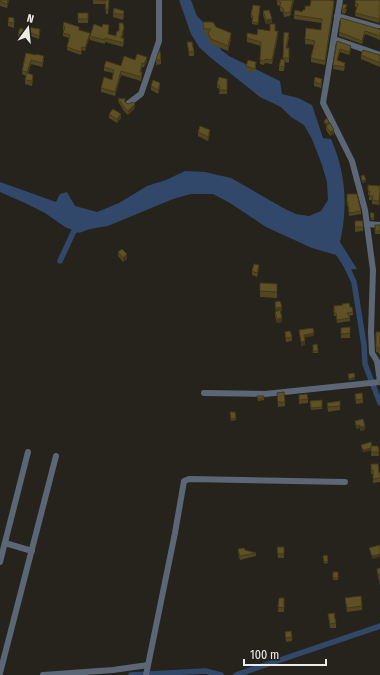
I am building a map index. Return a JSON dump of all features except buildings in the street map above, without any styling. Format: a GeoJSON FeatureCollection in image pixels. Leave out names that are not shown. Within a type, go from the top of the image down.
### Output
{"type":"FeatureCollection","features":[{"type":"Feature","properties":{"kind":"street"},"geometry":{"type":"LineString","coordinates":[[129,103],[141,94],[160,41],[159,0]]}},
{"type":"Feature","properties":{"kind":"street"},"geometry":{"type":"LineString","coordinates":[[204,393],[265,394],[380,382],[377,361],[372,352],[370,332],[373,270],[365,210],[352,161],[323,103],[334,39],[338,1]]}},
{"type":"Feature","properties":{"kind":"street"},"geometry":{"type":"LineString","coordinates":[[337,16],[380,28]]}},
{"type":"Feature","properties":{"kind":"street"},"geometry":{"type":"LineString","coordinates":[[334,39],[380,55]]}},
{"type":"Feature","properties":{"kind":"street"},"geometry":{"type":"LineString","coordinates":[[367,224],[380,225]]}},
{"type":"Feature","properties":{"kind":"street"},"geometry":{"type":"LineString","coordinates":[[0,562],[28,452]]}},
{"type":"Feature","properties":{"kind":"street"},"geometry":{"type":"LineString","coordinates":[[0,673],[56,456]]}},
{"type":"Feature","properties":{"kind":"street"},"geometry":{"type":"LineString","coordinates":[[146,675],[184,481],[189,479],[345,482]]}},
{"type":"Feature","properties":{"kind":"street"},"geometry":{"type":"LineString","coordinates":[[5,544],[32,551]]}},
{"type":"Feature","properties":{"kind":"street"},"geometry":{"type":"LineString","coordinates":[[43,675],[113,670],[148,665]]}},
{"type":"Feature","properties":{"kind":"water"},"geometry":{"type":"Polygon","coordinates":[[[179,0],[191,0],[197,16],[213,32],[221,50],[229,56],[280,81],[282,94],[298,98],[312,105],[323,138],[331,139],[340,165],[343,177],[345,203],[343,229],[340,242],[357,269],[346,270],[336,255],[312,248],[266,227],[230,203],[213,194],[191,194],[173,199],[108,226],[90,229],[79,233],[65,227],[45,213],[0,192],[0,182],[56,202],[60,194],[67,192],[75,206],[97,212],[119,203],[147,186],[166,180],[185,171],[205,172],[231,178],[296,214],[309,216],[321,211],[328,200],[327,182],[312,139],[304,125],[291,117],[281,107],[260,97],[199,47],[191,34],[179,0]]]}},
{"type":"Feature","properties":{"kind":"waterway"},"geometry":{"type":"LineString","coordinates":[[60,261],[73,233],[79,225]]}},
{"type":"Feature","properties":{"kind":"waterway"},"geometry":{"type":"LineString","coordinates":[[345,263],[354,282],[364,345],[365,364],[380,403]]}},
{"type":"Feature","properties":{"kind":"waterway"},"geometry":{"type":"LineString","coordinates":[[236,675],[380,626]]}},
{"type":"Feature","properties":{"kind":"waterway"},"geometry":{"type":"LineString","coordinates":[[131,675],[205,671],[221,675]]}}]}
